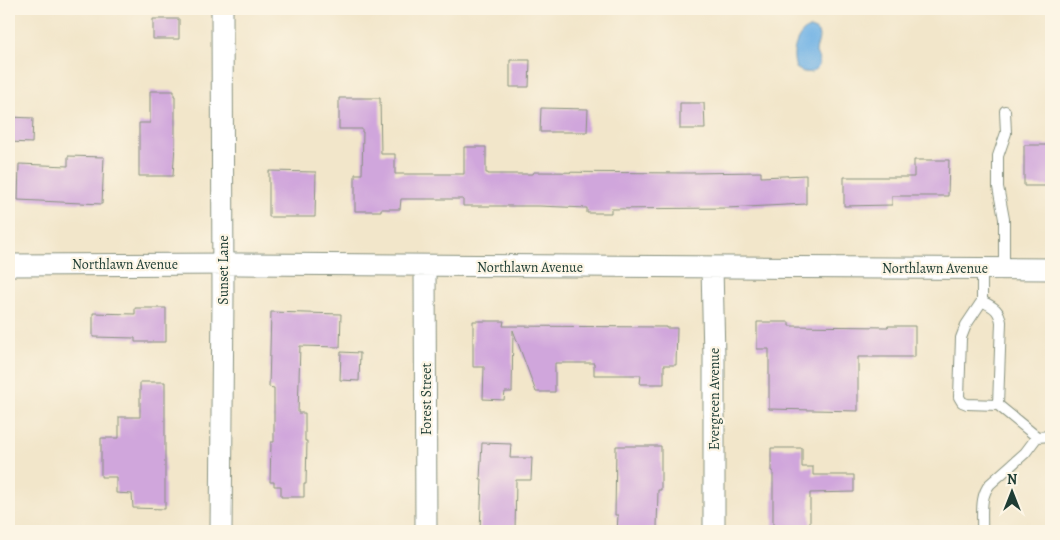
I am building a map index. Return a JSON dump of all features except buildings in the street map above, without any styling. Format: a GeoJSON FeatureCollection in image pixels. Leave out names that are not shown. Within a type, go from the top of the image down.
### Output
{"type":"FeatureCollection","features":[{"type":"Feature","properties":{"kind":"street","name":"Sunset Lane"},"geometry":{"type":"LineString","coordinates":[[221,531],[222,9]]}},
{"type":"Feature","properties":{"kind":"street","name":"Northlawn Avenue"},"geometry":{"type":"LineString","coordinates":[[9,265],[222,264],[982,268],[1051,270]]}},
{"type":"Feature","properties":{"kind":"street","name":"Forest Street"},"geometry":{"type":"LineString","coordinates":[[425,266],[426,531]]}},
{"type":"Feature","properties":{"kind":"street","name":"Evergreen Avenue"},"geometry":{"type":"LineString","coordinates":[[712,267],[714,531]]}},
{"type":"Feature","properties":{"kind":"lane"},"geometry":{"type":"LineString","coordinates":[[1004,269],[1004,219],[998,187],[998,156],[1006,133],[1005,111]]}},
{"type":"Feature","properties":{"kind":"lane"},"geometry":{"type":"LineString","coordinates":[[982,268],[982,301],[966,325],[961,338],[959,397],[962,402],[967,404],[998,405],[1037,437],[1051,436]]}},
{"type":"Feature","properties":{"kind":"lane"},"geometry":{"type":"LineString","coordinates":[[982,301],[995,308],[1000,314],[998,405]]}},
{"type":"Feature","properties":{"kind":"lane"},"geometry":{"type":"LineString","coordinates":[[982,531],[985,489],[1025,453],[1037,437]]}},
{"type":"Feature","properties":{"kind":"water"},"geometry":{"type":"Polygon","coordinates":[[[809,28],[819,35],[816,53],[819,64],[812,72],[803,72],[796,68],[794,51],[800,35],[809,28]]]}}]}
